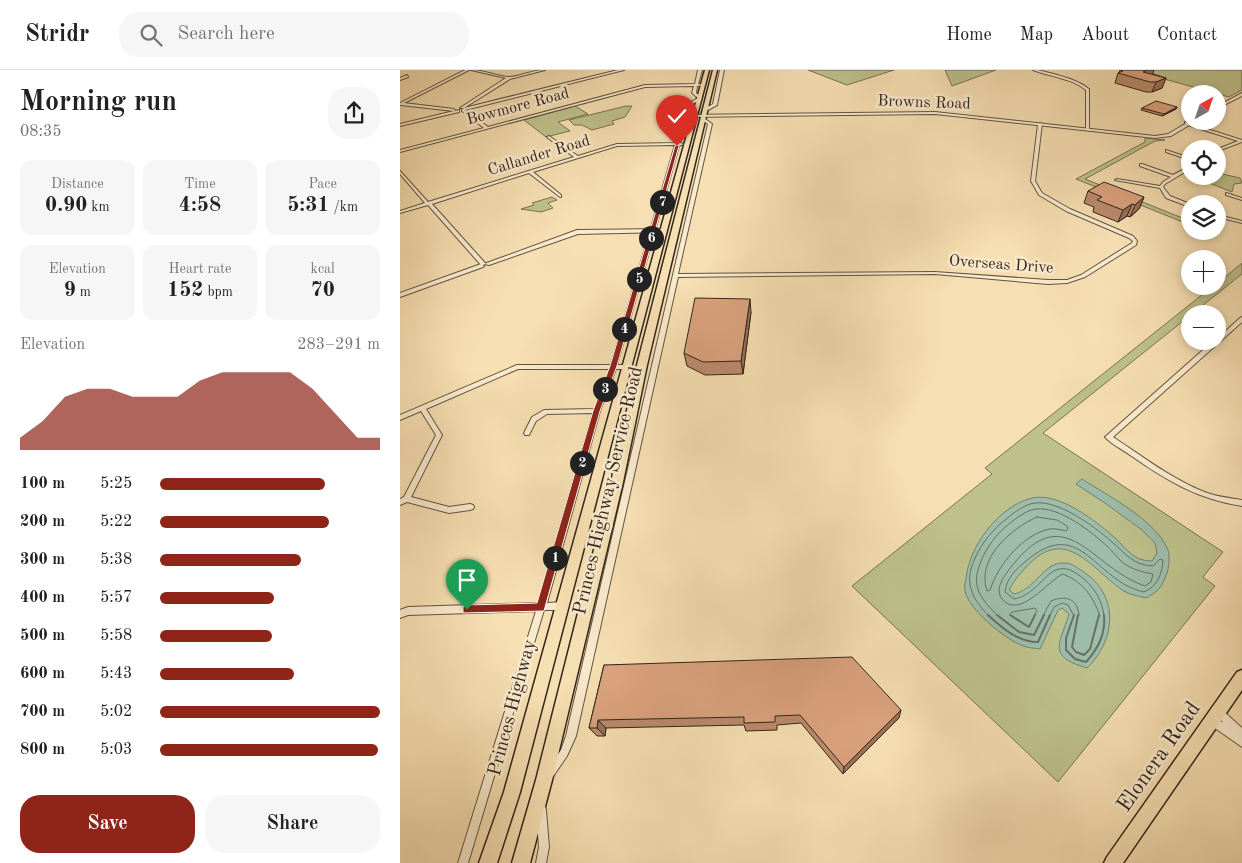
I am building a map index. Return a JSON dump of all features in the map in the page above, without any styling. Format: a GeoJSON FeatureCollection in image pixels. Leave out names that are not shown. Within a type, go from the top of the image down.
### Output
{"type":"FeatureCollection","features":[{"type":"Feature","properties":{"kind":"main road","name":"Princes Highway"},"geometry":{"type":"LineString","coordinates":[[521,863],[544,780],[617,482],[642,365],[684,195],[699,115],[700,98],[707,70]]}},
{"type":"Feature","properties":{"kind":"main road","name":"Princes Highway"},"geometry":{"type":"LineString","coordinates":[[488,863],[512,792],[563,606],[628,363],[683,144],[699,115],[711,87],[715,70]]}},
{"type":"Feature","properties":{"kind":"main road"},"geometry":{"type":"LineString","coordinates":[[703,87],[711,87]]}},
{"type":"Feature","properties":{"kind":"main road"},"geometry":{"type":"LineString","coordinates":[[661,229],[671,228],[677,207],[684,195]]}},
{"type":"Feature","properties":{"kind":"main road"},"geometry":{"type":"LineString","coordinates":[[628,363],[642,365]]}},
{"type":"Feature","properties":{"kind":"main road","name":"Elonera Road"},"geometry":{"type":"LineString","coordinates":[[1113,863],[1242,677]]}},
{"type":"Feature","properties":{"kind":"street"},"geometry":{"type":"LineString","coordinates":[[400,104],[467,70]]}},
{"type":"Feature","properties":{"kind":"street"},"geometry":{"type":"LineString","coordinates":[[473,70],[509,78]]}},
{"type":"Feature","properties":{"kind":"street"},"geometry":{"type":"LineString","coordinates":[[461,109],[509,78],[543,70]]}},
{"type":"Feature","properties":{"kind":"street"},"geometry":{"type":"LineString","coordinates":[[400,125],[622,70]]}},
{"type":"Feature","properties":{"kind":"street"},"geometry":{"type":"LineString","coordinates":[[700,70],[694,94],[700,98]]}},
{"type":"Feature","properties":{"kind":"street"},"geometry":{"type":"LineString","coordinates":[[699,115],[714,105],[722,70]]}},
{"type":"Feature","properties":{"kind":"street"},"geometry":{"type":"LineString","coordinates":[[1035,70],[1077,83],[1088,90],[1088,129]]}},
{"type":"Feature","properties":{"kind":"street"},"geometry":{"type":"LineString","coordinates":[[400,79],[407,76]]}},
{"type":"Feature","properties":{"kind":"street","name":"Bowmore Road"},"geometry":{"type":"LineString","coordinates":[[400,151],[645,86],[703,87]]}},
{"type":"Feature","properties":{"kind":"street"},"geometry":{"type":"LineString","coordinates":[[1226,103],[1242,94]]}},
{"type":"Feature","properties":{"kind":"street"},"geometry":{"type":"LineString","coordinates":[[400,104],[461,109],[487,128]]}},
{"type":"Feature","properties":{"kind":"street","name":"Browns Road"},"geometry":{"type":"LineString","coordinates":[[699,115],[936,113],[1162,136],[1168,135],[1181,127]]}},
{"type":"Feature","properties":{"kind":"street","name":"Princes Highway Service Road"},"geometry":{"type":"LineString","coordinates":[[544,780],[559,762],[571,736],[710,124],[699,115]]}},
{"type":"Feature","properties":{"kind":"street","name":"Overseas Drive"},"geometry":{"type":"LineString","coordinates":[[676,276],[935,273],[1048,282],[1067,281],[1083,276],[1134,244],[1135,241],[1131,237],[1068,210],[1040,194],[1033,181],[1040,124]]}},
{"type":"Feature","properties":{"kind":"street"},"geometry":{"type":"LineString","coordinates":[[1212,130],[1242,141]]}},
{"type":"Feature","properties":{"kind":"street"},"geometry":{"type":"LineString","coordinates":[[1232,137],[1241,134]]}},
{"type":"Feature","properties":{"kind":"street"},"geometry":{"type":"LineString","coordinates":[[548,137],[577,157]]}},
{"type":"Feature","properties":{"kind":"street"},"geometry":{"type":"LineString","coordinates":[[1226,147],[1242,141]]}},
{"type":"Feature","properties":{"kind":"street","name":"Callander Road"},"geometry":{"type":"LineString","coordinates":[[400,212],[618,145],[683,144]]}},
{"type":"Feature","properties":{"kind":"street"},"geometry":{"type":"LineString","coordinates":[[1167,151],[1181,156]]}},
{"type":"Feature","properties":{"kind":"street"},"geometry":{"type":"LineString","coordinates":[[1141,166],[1174,177]]}},
{"type":"Feature","properties":{"kind":"street"},"geometry":{"type":"LineString","coordinates":[[400,172],[484,264]]}},
{"type":"Feature","properties":{"kind":"street"},"geometry":{"type":"LineString","coordinates":[[530,172],[560,196]]}},
{"type":"Feature","properties":{"kind":"street"},"geometry":{"type":"LineString","coordinates":[[1161,187],[1181,173]]}},
{"type":"Feature","properties":{"kind":"street"},"geometry":{"type":"LineString","coordinates":[[1117,180],[1161,187],[1168,197],[1181,202]]}},
{"type":"Feature","properties":{"kind":"street"},"geometry":{"type":"LineString","coordinates":[[1227,194],[1242,199]]}},
{"type":"Feature","properties":{"kind":"street"},"geometry":{"type":"LineString","coordinates":[[1226,218],[1242,222]]}},
{"type":"Feature","properties":{"kind":"street"},"geometry":{"type":"LineString","coordinates":[[400,295],[577,232],[661,229]]}},
{"type":"Feature","properties":{"kind":"street","name":"Princes Highway Service Road"},"geometry":{"type":"LineString","coordinates":[[541,608],[597,411],[661,229]]}},
{"type":"Feature","properties":{"kind":"street"},"geometry":{"type":"LineString","coordinates":[[1226,333],[1242,319]]}},
{"type":"Feature","properties":{"kind":"street"},"geometry":{"type":"LineString","coordinates":[[1207,350],[1108,438],[1196,492],[1217,500],[1242,503]]}},
{"type":"Feature","properties":{"kind":"street"},"geometry":{"type":"LineString","coordinates":[[400,418],[517,367],[614,366],[628,363]]}},
{"type":"Feature","properties":{"kind":"street"},"geometry":{"type":"LineString","coordinates":[[422,408],[439,435],[403,500],[449,510],[470,507]]}},
{"type":"Feature","properties":{"kind":"street"},"geometry":{"type":"LineString","coordinates":[[526,433],[534,419],[546,412],[597,411]]}},
{"type":"Feature","properties":{"kind":"street"},"geometry":{"type":"LineString","coordinates":[[400,614],[408,611],[563,606]]}},
{"type":"Feature","properties":{"kind":"street","name":"Princes Highway"},"geometry":{"type":"LineString","coordinates":[[463,863],[541,608]]}},
{"type":"Feature","properties":{"kind":"street"},"geometry":{"type":"LineString","coordinates":[[1215,717],[1242,734]]}},
{"type":"Feature","properties":{"kind":"street"},"geometry":{"type":"LineString","coordinates":[[1215,717],[1242,742]]}},
{"type":"Feature","properties":{"kind":"street"},"geometry":{"type":"LineString","coordinates":[[539,797],[544,846],[541,863]]}},
{"type":"Feature","properties":{"kind":"green space"},"geometry":{"type":"Polygon","coordinates":[[[808,70],[894,70],[847,85],[808,70]]]}},
{"type":"Feature","properties":{"kind":"green space"},"geometry":{"type":"Polygon","coordinates":[[[945,70],[996,70],[952,86],[945,70]]]}},
{"type":"Feature","properties":{"kind":"green space"},"geometry":{"type":"Polygon","coordinates":[[[1132,70],[1242,70],[1242,90],[1229,97],[1226,96],[1226,85],[1186,85],[1132,70]]]}},
{"type":"Feature","properties":{"kind":"green space"},"geometry":{"type":"Polygon","coordinates":[[[575,106],[588,114],[558,122],[570,131],[546,137],[524,120],[575,106]]]}},
{"type":"Feature","properties":{"kind":"green space"},"geometry":{"type":"Polygon","coordinates":[[[632,106],[625,117],[612,121],[614,124],[592,130],[582,125],[574,125],[569,120],[632,106]]]}},
{"type":"Feature","properties":{"kind":"green space"},"geometry":{"type":"Polygon","coordinates":[[[1145,138],[1165,140],[1155,141],[1085,179],[1181,217],[1181,221],[1076,179],[1145,142],[1145,138]]]}},
{"type":"Feature","properties":{"kind":"green space"},"geometry":{"type":"Polygon","coordinates":[[[1226,175],[1240,178],[1242,183],[1234,184],[1232,192],[1214,185],[1226,185],[1226,175]]]}},
{"type":"Feature","properties":{"kind":"green space"},"geometry":{"type":"Polygon","coordinates":[[[552,197],[557,200],[548,203],[553,208],[541,212],[521,209],[534,205],[532,203],[552,197]]]}},
{"type":"Feature","properties":{"kind":"green space"},"geometry":{"type":"Polygon","coordinates":[[[1242,263],[1242,274],[1226,287],[1226,276],[1242,263]]]}},
{"type":"Feature","properties":{"kind":"green space"},"geometry":{"type":"Polygon","coordinates":[[[1202,295],[1216,295],[1203,305],[1189,305],[1202,295]]]}},
{"type":"Feature","properties":{"kind":"green space"},"geometry":{"type":"Polygon","coordinates":[[[1181,312],[1181,323],[1043,433],[1223,552],[1203,577],[1215,586],[1058,782],[852,586],[992,474],[985,468],[1181,312]]]}},
{"type":"Feature","properties":{"kind":"water"},"geometry":{"type":"Polygon","coordinates":[[[1082,479],[1142,519],[1162,539],[1168,550],[1169,558],[1167,573],[1161,585],[1157,591],[1146,598],[1124,591],[1091,564],[1068,550],[1056,549],[1044,553],[1021,572],[1009,590],[1014,594],[1028,587],[1051,566],[1065,563],[1085,573],[1104,594],[1110,619],[1108,632],[1096,657],[1087,668],[1066,659],[1061,654],[1059,648],[1060,641],[1069,614],[1062,608],[1058,610],[1040,649],[1028,647],[1023,646],[997,630],[980,615],[965,591],[968,566],[988,529],[1008,509],[1032,498],[1054,499],[1076,509],[1107,531],[1135,557],[1145,561],[1152,561],[1157,553],[1155,543],[1142,530],[1076,484],[1082,479]]]}},
{"type":"Feature","properties":{"kind":"building"},"geometry":{"type":"Polygon","coordinates":[[[1120,70],[1147,70],[1143,72],[1166,78],[1150,82],[1118,73],[1123,71],[1120,70]]]}},
{"type":"Feature","properties":{"kind":"building"},"geometry":{"type":"Polygon","coordinates":[[[1156,101],[1177,107],[1164,114],[1142,108],[1156,101]]]}},
{"type":"Feature","properties":{"kind":"building"},"geometry":{"type":"Polygon","coordinates":[[[1104,182],[1144,197],[1135,205],[1132,204],[1123,210],[1097,200],[1102,197],[1088,191],[1104,182]]]}},
{"type":"Feature","properties":{"kind":"building"},"geometry":{"type":"Polygon","coordinates":[[[695,298],[750,299],[741,361],[703,362],[684,353],[695,298]]]}},
{"type":"Feature","properties":{"kind":"building"},"geometry":{"type":"Polygon","coordinates":[[[852,657],[901,710],[844,767],[800,715],[775,716],[775,722],[744,723],[744,717],[598,720],[597,728],[589,728],[604,665],[852,657]]]}},
{"type":"Feature","properties":{"kind":"route"},"geometry":{"type":"LineString","coordinates":[[467,610],[541,608],[597,411],[614,366],[677,146]]}}]}
